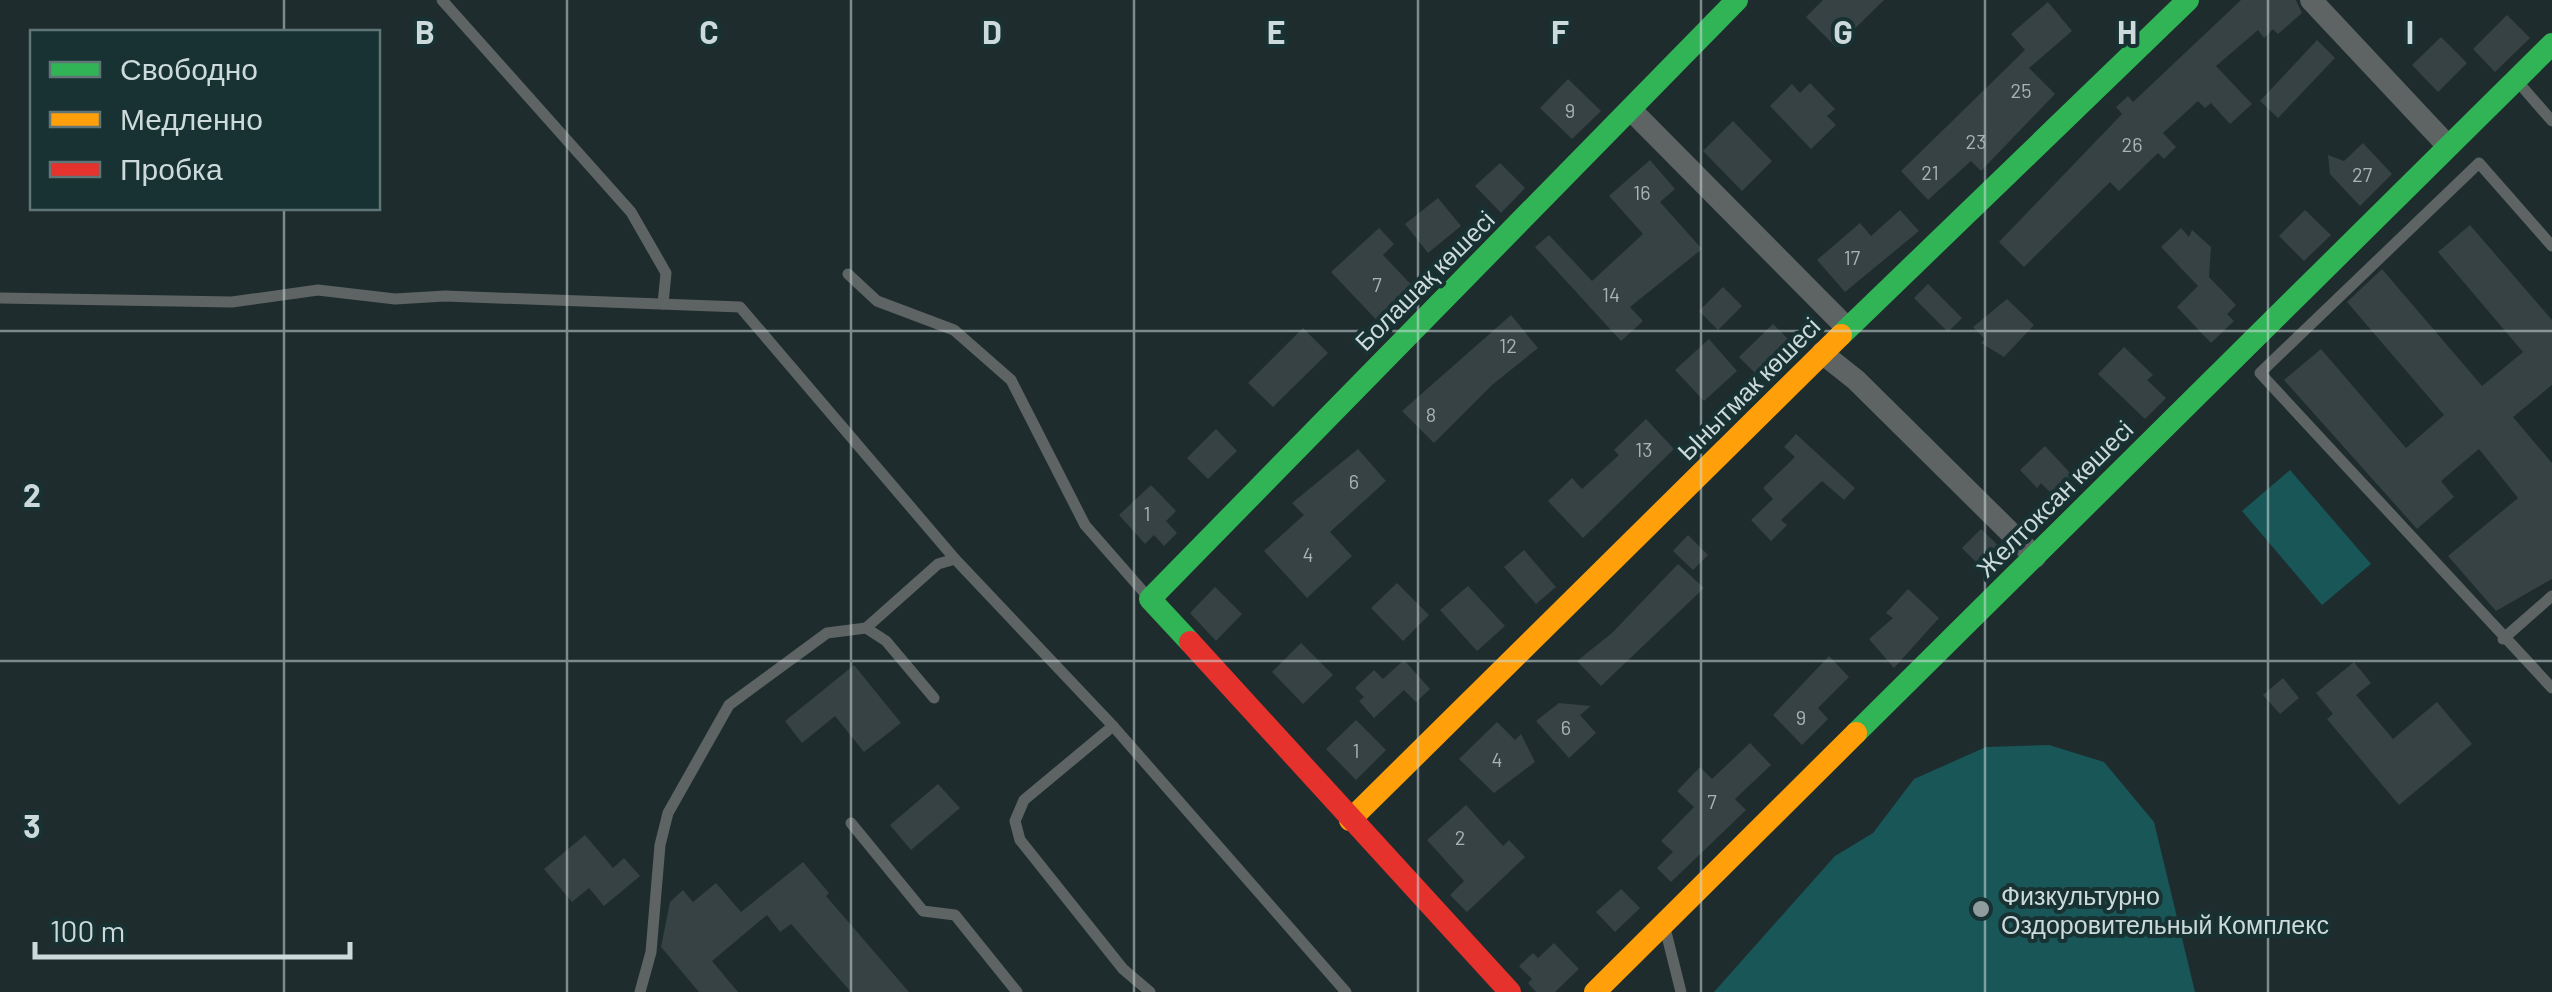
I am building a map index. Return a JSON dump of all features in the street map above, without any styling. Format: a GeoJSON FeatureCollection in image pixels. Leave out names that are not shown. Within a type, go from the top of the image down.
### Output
{"type":"FeatureCollection","features":[{"type":"Feature","properties":{"kind":"street","name":"Болашақ көшесі"},"geometry":{"type":"LineString","coordinates":[[1150,598],[1738,0]]}},
{"type":"Feature","properties":{"kind":"street","name":"Ынытмак көшесі"},"geometry":{"type":"LineString","coordinates":[[1350,820],[1847,328],[2188,0]]}},
{"type":"Feature","properties":{"kind":"street"},"geometry":{"type":"LineString","coordinates":[[2311,0],[2447,145]]}},
{"type":"Feature","properties":{"kind":"street","name":"Желтоксан көшесі"},"geometry":{"type":"LineString","coordinates":[[1594,992],[1664,927],[2552,44]]}},
{"type":"Feature","properties":{"kind":"street"},"geometry":{"type":"LineString","coordinates":[[1631,110],[1847,328]]}},
{"type":"Feature","properties":{"kind":"street"},"geometry":{"type":"LineString","coordinates":[[1822,353],[1856,380],[2035,557]]}},
{"type":"Feature","properties":{"kind":"street"},"geometry":{"type":"LineString","coordinates":[[1150,598],[1510,992]]}},
{"type":"Feature","properties":{"kind":"lane"},"geometry":{"type":"LineString","coordinates":[[442,0],[631,212],[666,273],[663,304]]}},
{"type":"Feature","properties":{"kind":"lane"},"geometry":{"type":"LineString","coordinates":[[2516,79],[2552,121]]}},
{"type":"Feature","properties":{"kind":"lane"},"geometry":{"type":"LineString","coordinates":[[2552,246],[2478,163],[2260,373],[2552,688]]}},
{"type":"Feature","properties":{"kind":"lane"},"geometry":{"type":"LineString","coordinates":[[848,274],[877,301],[954,330],[1010,380],[1084,525],[1150,598]]}},
{"type":"Feature","properties":{"kind":"lane"},"geometry":{"type":"LineString","coordinates":[[0,298],[232,302],[318,290],[395,299],[445,296],[740,307],[955,559],[1112,726],[1346,992]]}},
{"type":"Feature","properties":{"kind":"lane"},"geometry":{"type":"LineString","coordinates":[[640,992],[651,952],[660,845],[668,813],[729,705],[827,632],[866,628],[938,564],[955,559]]}},
{"type":"Feature","properties":{"kind":"lane"},"geometry":{"type":"LineString","coordinates":[[2503,639],[2552,596]]}},
{"type":"Feature","properties":{"kind":"lane"},"geometry":{"type":"LineString","coordinates":[[866,628],[886,641],[934,698]]}},
{"type":"Feature","properties":{"kind":"lane"},"geometry":{"type":"LineString","coordinates":[[1112,726],[1024,800],[1015,820],[1020,840],[1123,970],[1134,992]]}},
{"type":"Feature","properties":{"kind":"lane"},"geometry":{"type":"LineString","coordinates":[[851,822],[924,911],[955,915],[1017,992]]}},
{"type":"Feature","properties":{"kind":"lane"},"geometry":{"type":"LineString","coordinates":[[1664,927],[1681,992]]}},
{"type":"Feature","properties":{"kind":"lane"},"geometry":{"type":"LineString","coordinates":[[1123,970],[1150,992]]}},
{"type":"Feature","properties":{"kind":"shaded area"},"geometry":{"type":"Polygon","coordinates":[[[2290,470],[2371,564],[2322,605],[2242,511],[2290,470]]]}},
{"type":"Feature","properties":{"kind":"shaded area","name":"Физкультурно Оздоровительный Комплекс"},"geometry":{"type":"Polygon","coordinates":[[[2049,745],[2104,762],[2154,822],[2195,992],[1714,992],[1835,856],[1873,833],[1914,779],[1986,747],[2049,745]]]}},
{"type":"Feature","properties":{"kind":"building"},"geometry":{"type":"Polygon","coordinates":[[[1823,0],[1884,0],[1836,47],[1806,17],[1823,0]]]}},
{"type":"Feature","properties":{"kind":"building"},"geometry":{"type":"Polygon","coordinates":[[[2241,0],[2296,0],[2302,13],[2278,34],[2273,29],[2264,38],[2258,30],[2216,66],[2252,104],[2230,124],[2211,103],[2205,108],[2198,101],[2163,133],[2176,147],[2164,159],[2158,153],[2119,191],[2110,182],[2024,267],[1999,242],[2122,114],[2116,107],[2128,96],[2133,102],[2241,0]]]}},
{"type":"Feature","properties":{"kind":"building"},"geometry":{"type":"Polygon","coordinates":[[[2048,2],[2072,31],[2029,68],[2055,94],[1981,171],[1971,161],[1928,200],[1901,171],[2025,50],[2011,34],[2048,2]]]}},
{"type":"Feature","properties":{"kind":"building"},"geometry":{"type":"Polygon","coordinates":[[[2507,15],[2530,38],[2495,72],[2473,49],[2507,15]]]}},
{"type":"Feature","properties":{"kind":"building"},"geometry":{"type":"Polygon","coordinates":[[[2441,37],[2467,63],[2438,92],[2412,65],[2441,37]]]}},
{"type":"Feature","properties":{"kind":"building"},"geometry":{"type":"Polygon","coordinates":[[[2317,40],[2335,58],[2278,118],[2260,101],[2317,40]]]}},
{"type":"Feature","properties":{"kind":"building"},"geometry":{"type":"Polygon","coordinates":[[[1568,79],[1601,111],[1572,139],[1540,108],[1568,79]]]}},
{"type":"Feature","properties":{"kind":"building"},"geometry":{"type":"Polygon","coordinates":[[[1810,83],[1835,109],[1827,116],[1836,125],[1811,149],[1770,106],[1792,84],[1800,93],[1810,83]]]}},
{"type":"Feature","properties":{"kind":"building"},"geometry":{"type":"Polygon","coordinates":[[[1733,121],[1772,161],[1742,191],[1703,151],[1733,121]]]}},
{"type":"Feature","properties":{"kind":"building"},"geometry":{"type":"Polygon","coordinates":[[[2363,143],[2392,174],[2360,206],[2330,174],[2328,155],[2344,161],[2363,143]]]}},
{"type":"Feature","properties":{"kind":"building"},"geometry":{"type":"Polygon","coordinates":[[[1650,160],[1675,189],[1660,202],[1702,249],[1630,307],[1643,321],[1621,341],[1535,247],[1549,235],[1592,281],[1643,234],[1609,196],[1650,160]]]}},
{"type":"Feature","properties":{"kind":"building"},"geometry":{"type":"Polygon","coordinates":[[[1500,163],[1525,188],[1501,213],[1475,186],[1500,163]]]}},
{"type":"Feature","properties":{"kind":"building"},"geometry":{"type":"Polygon","coordinates":[[[1438,198],[1461,226],[1428,253],[1405,224],[1438,198]]]}},
{"type":"Feature","properties":{"kind":"building"},"geometry":{"type":"Polygon","coordinates":[[[1900,210],[1919,231],[1845,292],[1817,260],[1860,223],[1871,236],[1900,210]]]}},
{"type":"Feature","properties":{"kind":"building"},"geometry":{"type":"Polygon","coordinates":[[[2305,210],[2331,235],[2304,261],[2279,236],[2305,210]]]}},
{"type":"Feature","properties":{"kind":"building"},"geometry":{"type":"Polygon","coordinates":[[[2470,225],[2552,320],[2552,385],[2513,417],[2552,463],[2552,579],[2496,611],[2448,556],[2518,498],[2479,449],[2441,481],[2454,497],[2417,529],[2284,380],[2321,349],[2406,448],[2444,415],[2347,302],[2382,269],[2482,386],[2523,352],[2438,252],[2470,225]]]}},
{"type":"Feature","properties":{"kind":"building"},"geometry":{"type":"Polygon","coordinates":[[[1379,228],[1394,244],[1383,255],[1420,294],[1386,330],[1331,272],[1379,228]]]}},
{"type":"Feature","properties":{"kind":"building"},"geometry":{"type":"Polygon","coordinates":[[[2181,228],[2189,237],[2192,230],[2211,247],[2209,277],[2236,305],[2227,314],[2234,321],[2211,343],[2177,307],[2198,286],[2161,247],[2181,228]]]}},
{"type":"Feature","properties":{"kind":"building"},"geometry":{"type":"Polygon","coordinates":[[[1928,284],[1962,318],[1948,332],[1914,298],[1928,284]]]}},
{"type":"Feature","properties":{"kind":"building"},"geometry":{"type":"Polygon","coordinates":[[[1723,287],[1742,306],[1718,330],[1699,311],[1723,287]]]}},
{"type":"Feature","properties":{"kind":"building"},"geometry":{"type":"Polygon","coordinates":[[[2007,299],[2034,325],[2004,357],[1981,343],[1985,339],[1973,327],[2007,299]]]}},
{"type":"Feature","properties":{"kind":"building"},"geometry":{"type":"Polygon","coordinates":[[[1511,315],[1538,348],[1492,385],[1434,443],[1402,411],[1511,315]]]}},
{"type":"Feature","properties":{"kind":"building"},"geometry":{"type":"Polygon","coordinates":[[[1773,324],[1796,347],[1762,380],[1739,357],[1773,324]]]}},
{"type":"Feature","properties":{"kind":"building"},"geometry":{"type":"Polygon","coordinates":[[[1303,328],[1328,353],[1273,407],[1248,383],[1303,328]]]}},
{"type":"Feature","properties":{"kind":"building"},"geometry":{"type":"Polygon","coordinates":[[[1709,339],[1737,371],[1704,401],[1675,370],[1709,339]]]}},
{"type":"Feature","properties":{"kind":"building"},"geometry":{"type":"Polygon","coordinates":[[[2124,347],[2153,375],[2147,380],[2166,398],[2145,419],[2098,374],[2124,347]]]}},
{"type":"Feature","properties":{"kind":"building"},"geometry":{"type":"Polygon","coordinates":[[[1646,419],[1674,449],[1583,538],[1548,501],[1572,478],[1582,489],[1619,455],[1614,450],[1646,419]]]}},
{"type":"Feature","properties":{"kind":"building"},"geometry":{"type":"Polygon","coordinates":[[[1216,429],[1237,451],[1208,479],[1187,458],[1216,429]]]}},
{"type":"Feature","properties":{"kind":"building"},"geometry":{"type":"Polygon","coordinates":[[[1796,434],[1855,488],[1844,500],[1822,481],[1781,520],[1787,525],[1771,541],[1751,520],[1773,499],[1763,488],[1795,457],[1784,447],[1796,434]]]}},
{"type":"Feature","properties":{"kind":"building"},"geometry":{"type":"Polygon","coordinates":[[[2045,446],[2074,477],[2054,496],[2041,483],[2037,488],[2020,470],[2045,446]]]}},
{"type":"Feature","properties":{"kind":"building"},"geometry":{"type":"Polygon","coordinates":[[[1358,449],[1386,481],[1330,532],[1352,556],[1307,598],[1264,551],[1304,515],[1292,503],[1358,449]]]}},
{"type":"Feature","properties":{"kind":"building"},"geometry":{"type":"Polygon","coordinates":[[[1151,485],[1176,511],[1166,521],[1177,533],[1164,546],[1154,535],[1145,544],[1119,515],[1151,485]]]}},
{"type":"Feature","properties":{"kind":"building"},"geometry":{"type":"Polygon","coordinates":[[[1981,529],[2006,553],[1986,572],[1962,548],[1981,529]]]}},
{"type":"Feature","properties":{"kind":"building"},"geometry":{"type":"Polygon","coordinates":[[[1688,535],[1708,555],[1693,570],[1673,551],[1688,535]]]}},
{"type":"Feature","properties":{"kind":"building"},"geometry":{"type":"Polygon","coordinates":[[[1524,550],[1556,587],[1536,604],[1504,567],[1524,550]]]}},
{"type":"Feature","properties":{"kind":"building"},"geometry":{"type":"Polygon","coordinates":[[[1678,564],[1704,588],[1601,686],[1577,661],[1612,633],[1678,564]]]}},
{"type":"Feature","properties":{"kind":"building"},"geometry":{"type":"Polygon","coordinates":[[[1397,583],[1429,615],[1403,641],[1371,608],[1397,583]]]}},
{"type":"Feature","properties":{"kind":"building"},"geometry":{"type":"Polygon","coordinates":[[[1468,586],[1505,626],[1477,651],[1440,610],[1468,586]]]}},
{"type":"Feature","properties":{"kind":"building"},"geometry":{"type":"Polygon","coordinates":[[[1215,587],[1242,614],[1216,641],[1190,613],[1215,587]]]}},
{"type":"Feature","properties":{"kind":"building"},"geometry":{"type":"Polygon","coordinates":[[[1908,589],[1939,618],[1894,668],[1869,639],[1893,618],[1886,613],[1908,589]]]}},
{"type":"Feature","properties":{"kind":"building"},"geometry":{"type":"Polygon","coordinates":[[[1301,643],[1333,675],[1303,704],[1272,672],[1301,643]]]}},
{"type":"Feature","properties":{"kind":"building"},"geometry":{"type":"Polygon","coordinates":[[[1829,656],[1849,677],[1818,708],[1828,719],[1802,745],[1773,715],[1829,656]]]}},
{"type":"Feature","properties":{"kind":"building"},"geometry":{"type":"Polygon","coordinates":[[[1404,660],[1430,689],[1416,702],[1404,690],[1374,718],[1359,701],[1364,697],[1355,688],[1374,670],[1383,679],[1404,660]]]}},
{"type":"Feature","properties":{"kind":"building"},"geometry":{"type":"Polygon","coordinates":[[[2354,662],[2371,683],[2356,695],[2393,739],[2437,702],[2472,744],[2399,805],[2327,719],[2333,714],[2316,693],[2354,662]]]}},
{"type":"Feature","properties":{"kind":"building"},"geometry":{"type":"Polygon","coordinates":[[[854,665],[901,723],[864,752],[835,716],[802,743],[785,721],[854,665]]]}},
{"type":"Feature","properties":{"kind":"building"},"geometry":{"type":"Polygon","coordinates":[[[2283,678],[2299,698],[2280,714],[2263,695],[2283,678]]]}},
{"type":"Feature","properties":{"kind":"building"},"geometry":{"type":"Polygon","coordinates":[[[1559,703],[1591,706],[1580,715],[1596,733],[1569,758],[1536,721],[1559,703]]]}},
{"type":"Feature","properties":{"kind":"building"},"geometry":{"type":"Polygon","coordinates":[[[1356,720],[1386,750],[1356,780],[1326,749],[1356,720]]]}},
{"type":"Feature","properties":{"kind":"building"},"geometry":{"type":"Polygon","coordinates":[[[1497,722],[1515,740],[1521,734],[1535,762],[1494,793],[1459,759],[1497,722]]]}},
{"type":"Feature","properties":{"kind":"building"},"geometry":{"type":"Polygon","coordinates":[[[1750,743],[1771,765],[1735,799],[1746,810],[1671,882],[1657,868],[1673,852],[1661,841],[1694,807],[1677,791],[1700,767],[1712,779],[1750,743]]]}},
{"type":"Feature","properties":{"kind":"building"},"geometry":{"type":"Polygon","coordinates":[[[938,784],[960,808],[911,850],[890,825],[938,784]]]}},
{"type":"Feature","properties":{"kind":"building"},"geometry":{"type":"Polygon","coordinates":[[[1466,805],[1503,846],[1509,840],[1525,857],[1467,912],[1450,895],[1464,881],[1427,840],[1466,805]]]}},
{"type":"Feature","properties":{"kind":"building"},"geometry":{"type":"Polygon","coordinates":[[[585,835],[613,868],[624,858],[640,876],[604,906],[589,888],[572,902],[544,869],[585,835]]]}},
{"type":"Feature","properties":{"kind":"building"},"geometry":{"type":"Polygon","coordinates":[[[803,862],[829,893],[826,896],[909,992],[851,992],[791,924],[780,932],[767,915],[712,961],[738,992],[699,992],[661,947],[670,902],[683,890],[693,902],[716,883],[741,912],[803,862]]]}},
{"type":"Feature","properties":{"kind":"building"},"geometry":{"type":"Polygon","coordinates":[[[1621,889],[1640,908],[1615,932],[1596,912],[1621,889]]]}},
{"type":"Feature","properties":{"kind":"building"},"geometry":{"type":"Polygon","coordinates":[[[1554,943],[1579,969],[1555,992],[1536,992],[1528,983],[1532,979],[1519,966],[1533,953],[1538,958],[1554,943]]]}},
{"type":"Feature","properties":{"kind":"traffic: fast"},"geometry":{"type":"LineString","coordinates":[[1190,642],[1150,599],[1737,0]]}},
{"type":"Feature","properties":{"kind":"traffic: fast"},"geometry":{"type":"LineString","coordinates":[[1841,335],[2188,0]]}},
{"type":"Feature","properties":{"kind":"traffic: fast"},"geometry":{"type":"LineString","coordinates":[[1856,733],[2552,44]]}},
{"type":"Feature","properties":{"kind":"traffic: slow"},"geometry":{"type":"LineString","coordinates":[[1350,820],[1841,335]]}},
{"type":"Feature","properties":{"kind":"traffic: slow"},"geometry":{"type":"LineString","coordinates":[[1595,992],[1856,733]]}},
{"type":"Feature","properties":{"kind":"traffic: jam"},"geometry":{"type":"LineString","coordinates":[[1190,642],[1510,992]]}},
{"type":"Feature","properties":{"kind":"place","name":"Физкультурно Оздоровительный Комплекс"},"geometry":{"type":"Point","coordinates":[1981,909]}}]}
